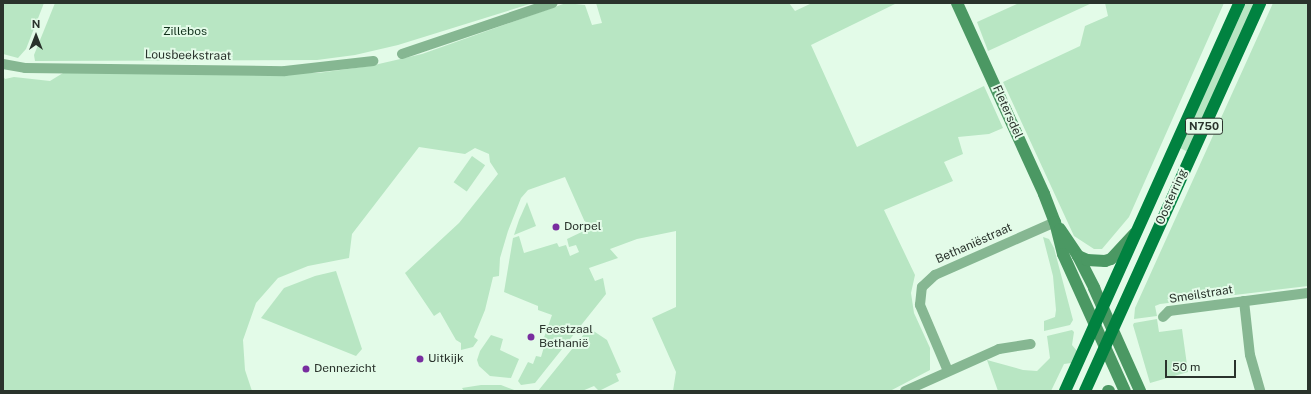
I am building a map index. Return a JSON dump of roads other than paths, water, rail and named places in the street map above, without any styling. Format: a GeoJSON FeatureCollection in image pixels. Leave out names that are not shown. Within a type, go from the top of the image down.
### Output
{"type":"FeatureCollection","features":[{"type":"Feature","properties":{"kind":"main road","name":"Oosterring"},"geometry":{"type":"LineString","coordinates":[[1065,391],[1239,3]]}},
{"type":"Feature","properties":{"kind":"main road","name":"Oosterring"},"geometry":{"type":"LineString","coordinates":[[1086,391],[1112,329],[1260,3]]}},
{"type":"Feature","properties":{"kind":"street"},"geometry":{"type":"LineString","coordinates":[[402,54],[553,3]]}},
{"type":"Feature","properties":{"kind":"street","name":"Fletersdel"},"geometry":{"type":"LineString","coordinates":[[957,3],[1055,222],[1078,256],[1140,391]]}},
{"type":"Feature","properties":{"kind":"street","name":"Lousbeekstraat"},"geometry":{"type":"LineString","coordinates":[[3,64],[25,68],[285,71],[373,61]]}},
{"type":"Feature","properties":{"kind":"street","name":"Fletersdel"},"geometry":{"type":"LineString","coordinates":[[1055,222],[1063,254],[1094,326],[1125,391]]}},
{"type":"Feature","properties":{"kind":"street","name":"Bethaniëstraat"},"geometry":{"type":"LineString","coordinates":[[948,371],[920,305],[922,287],[935,276],[1055,222]]}},
{"type":"Feature","properties":{"kind":"street"},"geometry":{"type":"LineString","coordinates":[[1078,256],[1087,260],[1105,261],[1111,258],[1137,230]]}},
{"type":"Feature","properties":{"kind":"street","name":"Smeilstraat"},"geometry":{"type":"LineString","coordinates":[[1163,316],[1169,311],[1308,293]]}},
{"type":"Feature","properties":{"kind":"street","name":"Smeilstraat"},"geometry":{"type":"LineString","coordinates":[[1244,301],[1252,361],[1260,391]]}},
{"type":"Feature","properties":{"kind":"street"},"geometry":{"type":"LineString","coordinates":[[905,391],[999,349],[1031,344]]}},
{"type":"Feature","properties":{"kind":"place","name":"Dorpel"},"geometry":{"type":"Point","coordinates":[556,227]}},
{"type":"Feature","properties":{"kind":"place","name":"Feestzaal Bethanië"},"geometry":{"type":"Point","coordinates":[531,337]}},
{"type":"Feature","properties":{"kind":"place","name":"Uitkijk"},"geometry":{"type":"Point","coordinates":[420,359]}},
{"type":"Feature","properties":{"kind":"place","name":"Dennezicht"},"geometry":{"type":"Point","coordinates":[306,369]}},
{"type":"Feature","properties":{"kind":"park label","name":"Zillebos"},"geometry":{"type":"Point","coordinates":[185,32]}}]}
